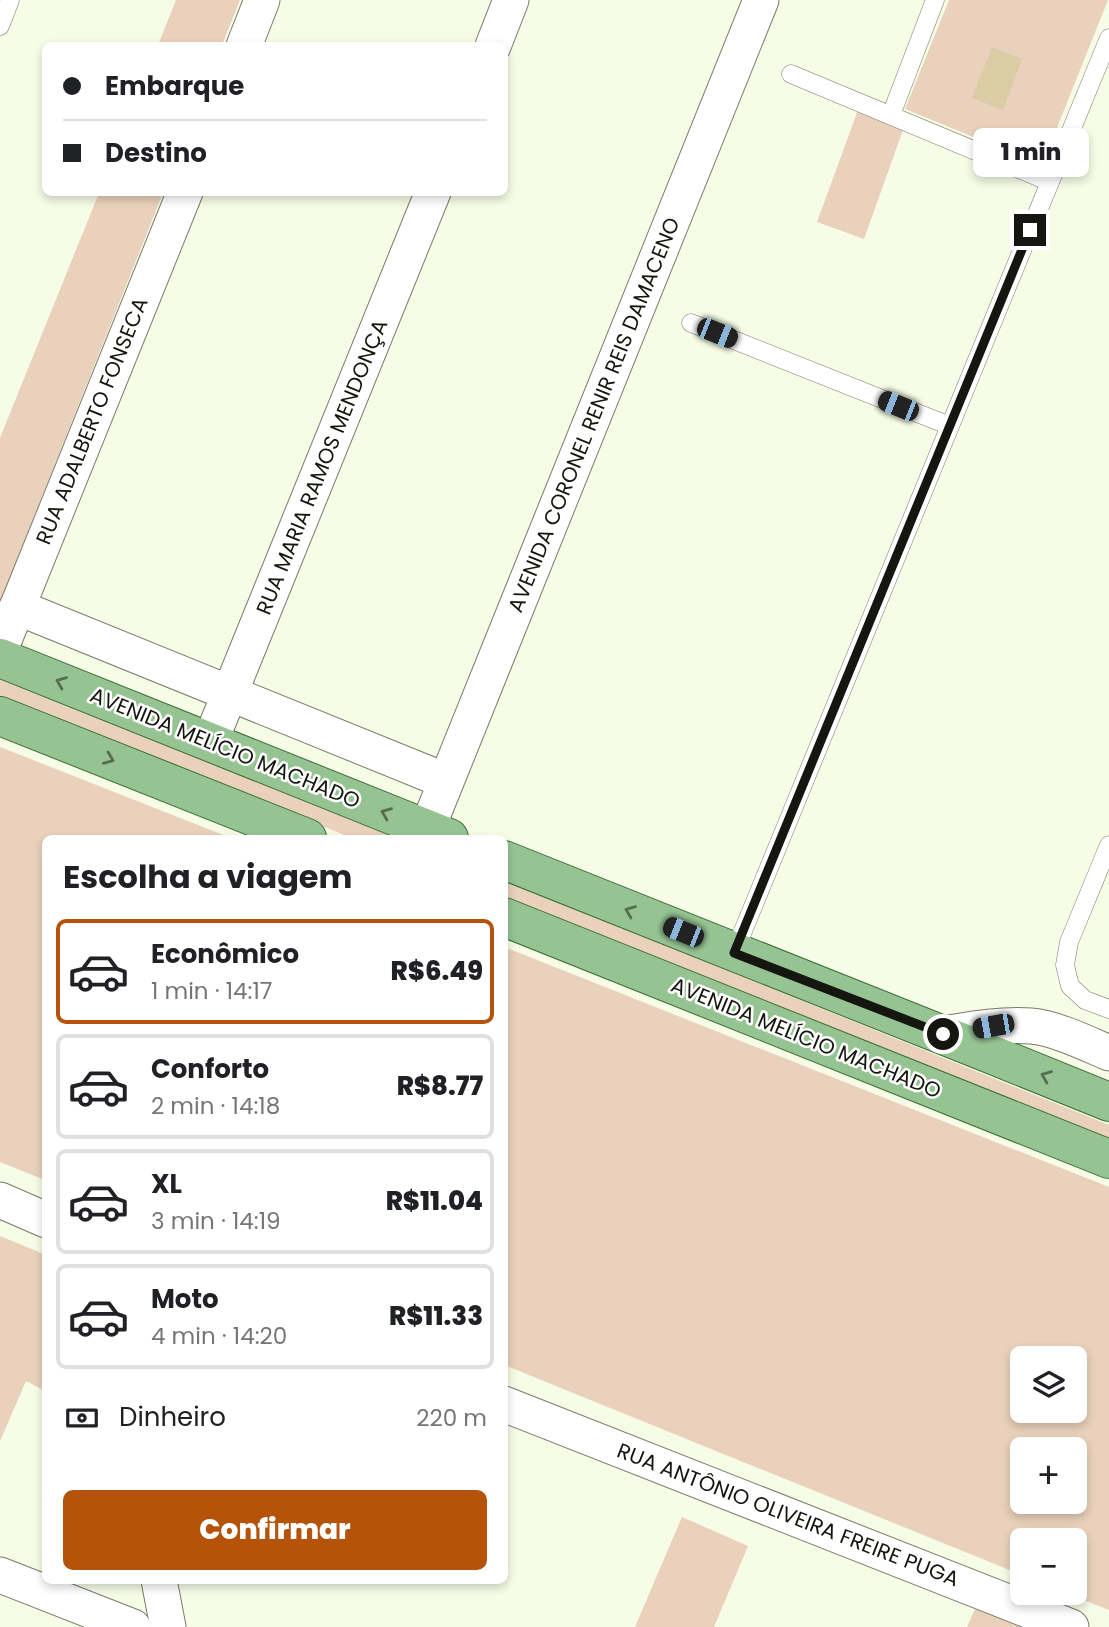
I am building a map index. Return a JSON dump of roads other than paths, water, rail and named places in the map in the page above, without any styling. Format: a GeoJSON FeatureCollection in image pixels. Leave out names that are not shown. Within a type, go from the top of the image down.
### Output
{"type":"FeatureCollection","features":[{"type":"Feature","properties":{"kind":"main road","name":"AVENIDA MELÍCIO MACHADO"},"geometry":{"type":"LineString","coordinates":[[0,658],[438,834]]}},
{"type":"Feature","properties":{"kind":"main road"},"geometry":{"type":"LineString","coordinates":[[0,716],[299,835]]}},
{"type":"Feature","properties":{"kind":"main road"},"geometry":{"type":"LineString","coordinates":[[508,862],[1109,1102]]}},
{"type":"Feature","properties":{"kind":"main road","name":"AVENIDA MELÍCIO MACHADO"},"geometry":{"type":"LineString","coordinates":[[508,919],[1109,1159]]}},
{"type":"Feature","properties":{"kind":"street"},"geometry":{"type":"LineString","coordinates":[[246,42],[262,0]]}},
{"type":"Feature","properties":{"kind":"street"},"geometry":{"type":"LineString","coordinates":[[495,42],[511,0]]}},
{"type":"Feature","properties":{"kind":"street","name":"AVENIDA CORONEL RENIR REIS DAMACENO"},"geometry":{"type":"LineString","coordinates":[[438,834],[446,781],[761,0]]}},
{"type":"Feature","properties":{"kind":"street","name":"RUA ADALBERTO FONSECA"},"geometry":{"type":"LineString","coordinates":[[0,650],[183,196]]}},
{"type":"Feature","properties":{"kind":"street","name":"RUA MARIA RAMOS MENDONÇA"},"geometry":{"type":"LineString","coordinates":[[210,743],[431,196]]}},
{"type":"Feature","properties":{"kind":"street"},"geometry":{"type":"LineString","coordinates":[[18,607],[446,781]]}},
{"type":"Feature","properties":{"kind":"street"},"geometry":{"type":"LineString","coordinates":[[943,1034],[993,1026],[1033,1026],[1068,1036],[1109,1053]]}},
{"type":"Feature","properties":{"kind":"street"},"geometry":{"type":"LineString","coordinates":[[0,1200],[42,1218]]}},
{"type":"Feature","properties":{"kind":"street","name":"RUA ANTÔNIO OLIVEIRA FREIRE PUGA"},"geometry":{"type":"LineString","coordinates":[[508,1406],[1071,1627]]}},
{"type":"Feature","properties":{"kind":"street"},"geometry":{"type":"LineString","coordinates":[[0,1575],[133,1627]]}},
{"type":"Feature","properties":{"kind":"street"},"geometry":{"type":"LineString","coordinates":[[160,1584],[167,1627]]}},
{"type":"Feature","properties":{"kind":"lane"},"geometry":{"type":"LineString","coordinates":[[0,26],[10,0]]}},
{"type":"Feature","properties":{"kind":"lane"},"geometry":{"type":"LineString","coordinates":[[891,114],[935,0]]}},
{"type":"Feature","properties":{"kind":"lane"},"geometry":{"type":"LineString","coordinates":[[734,953],[1109,38]]}},
{"type":"Feature","properties":{"kind":"lane"},"geometry":{"type":"LineString","coordinates":[[791,74],[1050,182]]}},
{"type":"Feature","properties":{"kind":"lane"},"geometry":{"type":"LineString","coordinates":[[691,323],[950,426]]}},
{"type":"Feature","properties":{"kind":"lane"},"geometry":{"type":"LineString","coordinates":[[1109,845],[1069,942],[1065,965],[1070,986],[1085,1000],[1109,1009]]}}]}
